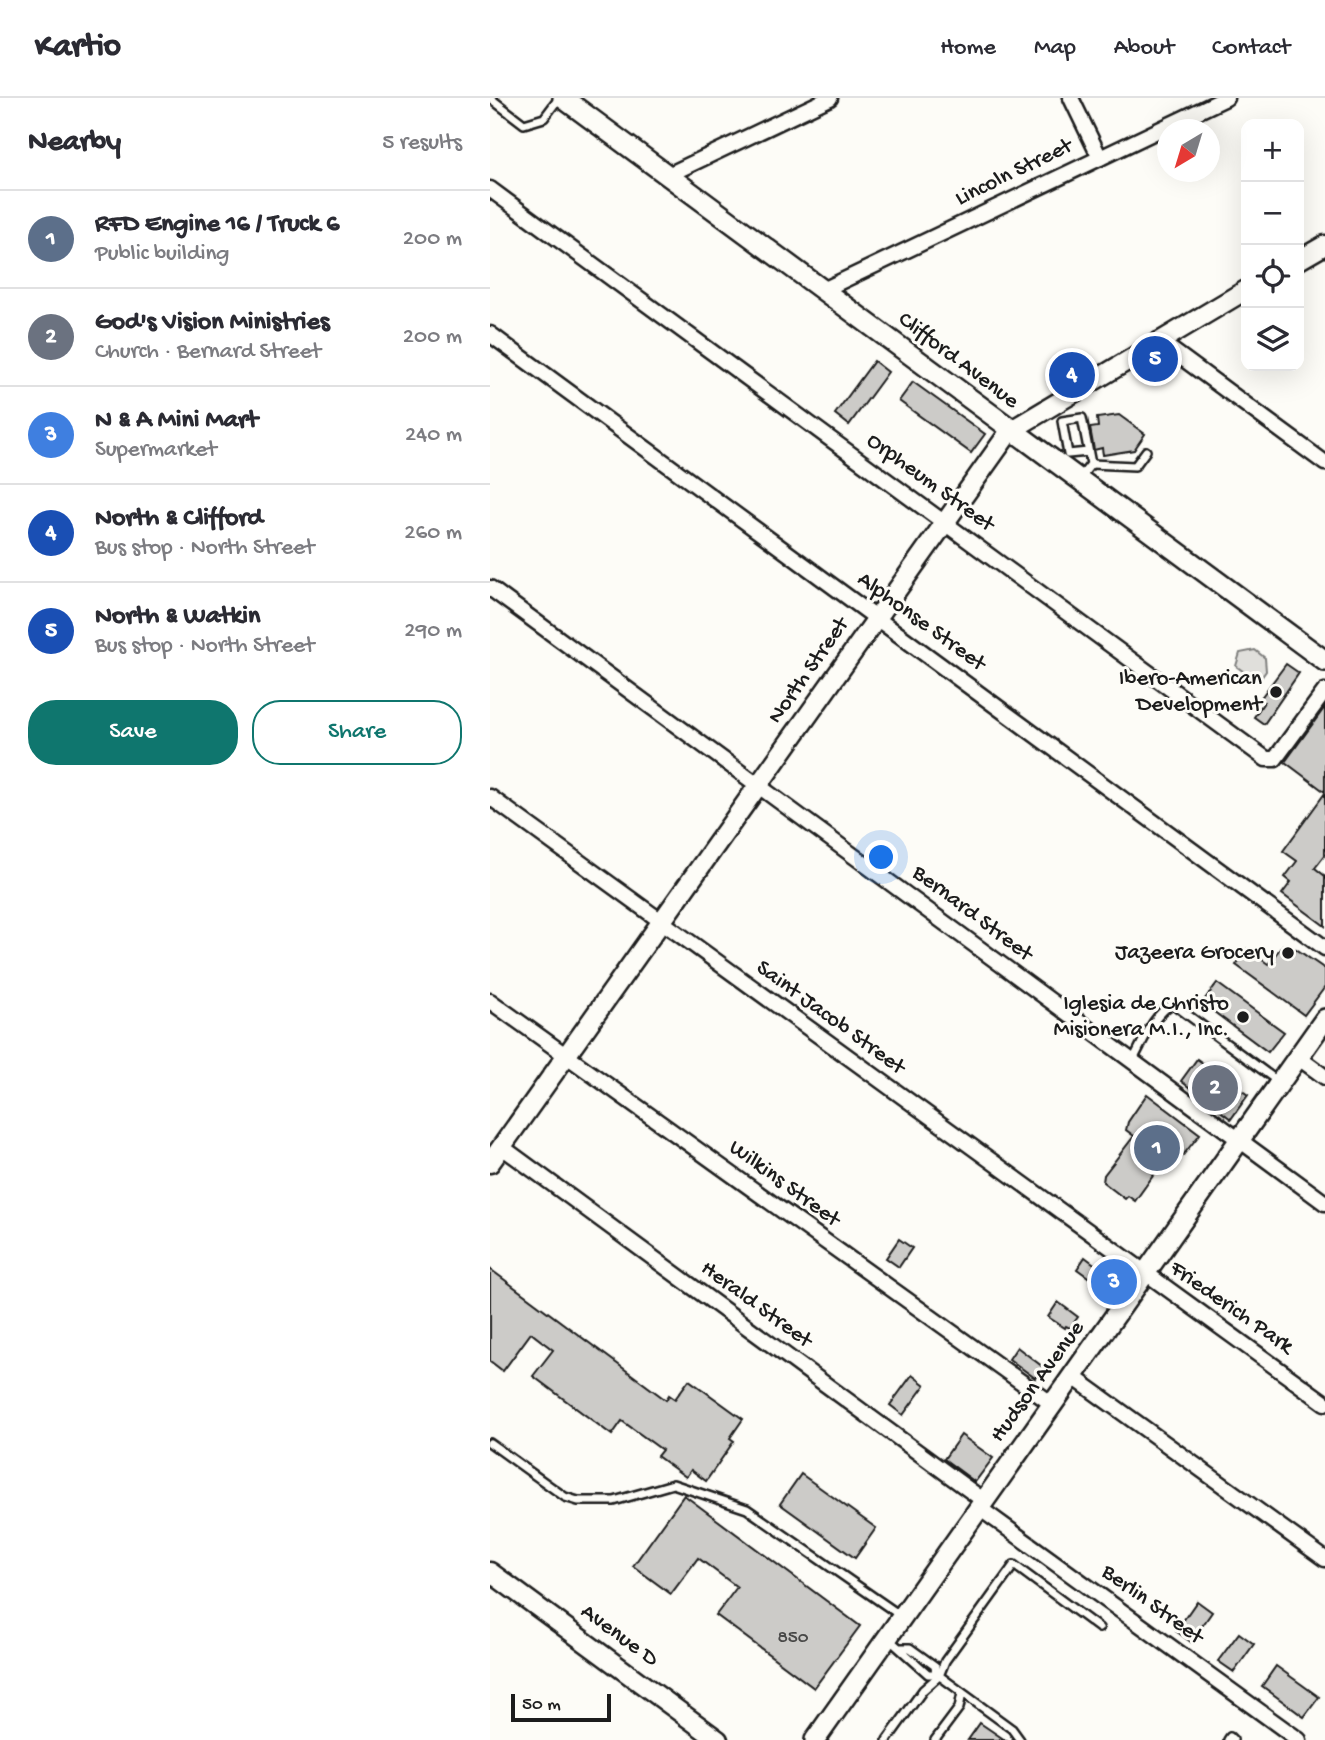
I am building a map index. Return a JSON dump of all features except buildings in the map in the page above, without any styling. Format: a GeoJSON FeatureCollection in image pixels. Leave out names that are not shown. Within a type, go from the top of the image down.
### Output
{"type":"FeatureCollection","features":[{"type":"Feature","properties":{"kind":"main road","name":"Clifford Avenue"},"geometry":{"type":"LineString","coordinates":[[565,99],[1077,481],[1325,661]]}},
{"type":"Feature","properties":{"kind":"main road","name":"Hudson Avenue"},"geometry":{"type":"LineString","coordinates":[[815,1740],[894,1643],[901,1616],[1325,1019]]}},
{"type":"Feature","properties":{"kind":"street"},"geometry":{"type":"LineString","coordinates":[[668,175],[830,98]]}},
{"type":"Feature","properties":{"kind":"street"},"geometry":{"type":"LineString","coordinates":[[1072,98],[1100,158]]}},
{"type":"Feature","properties":{"kind":"street","name":"Lincoln Street"},"geometry":{"type":"LineString","coordinates":[[822,290],[1226,98]]}},
{"type":"Feature","properties":{"kind":"street","name":"Orpheum Street"},"geometry":{"type":"LineString","coordinates":[[490,189],[1266,760],[1275,759],[1325,691]]}},
{"type":"Feature","properties":{"kind":"street"},"geometry":{"type":"LineString","coordinates":[[1304,257],[1325,245]]}},
{"type":"Feature","properties":{"kind":"street","name":"North Street"},"geometry":{"type":"LineString","coordinates":[[490,1163],[1010,431],[1158,340],[1241,293]]}},
{"type":"Feature","properties":{"kind":"street","name":"Alphonse Street"},"geometry":{"type":"LineString","coordinates":[[490,334],[1325,948]]}},
{"type":"Feature","properties":{"kind":"street"},"geometry":{"type":"LineString","coordinates":[[1158,340],[1325,463]]}},
{"type":"Feature","properties":{"kind":"street","name":"Bernard Street"},"geometry":{"type":"LineString","coordinates":[[490,588],[1325,1203]]}},
{"type":"Feature","properties":{"kind":"street","name":"Saint Jacob Street"},"geometry":{"type":"LineString","coordinates":[[490,797],[1145,1275]]}},
{"type":"Feature","properties":{"kind":"street","name":"Wilkins Street"},"geometry":{"type":"LineString","coordinates":[[490,1001],[1052,1404]]}},
{"type":"Feature","properties":{"kind":"street"},"geometry":{"type":"LineString","coordinates":[[1299,1058],[1325,1077]]}},
{"type":"Feature","properties":{"kind":"street","name":"Herald Street"},"geometry":{"type":"LineString","coordinates":[[502,1147],[981,1503]]}},
{"type":"Feature","properties":{"kind":"street","name":"Friederich Park"},"geometry":{"type":"LineString","coordinates":[[1145,1275],[1325,1403]]}},
{"type":"Feature","properties":{"kind":"street"},"geometry":{"type":"LineString","coordinates":[[1072,1376],[1325,1559]]}},
{"type":"Feature","properties":{"kind":"street","name":"Berlin Street"},"geometry":{"type":"LineString","coordinates":[[981,1503],[1300,1740]]}},
{"type":"Feature","properties":{"kind":"street","name":"Avenue D"},"geometry":{"type":"LineString","coordinates":[[490,1572],[706,1737]]}},
{"type":"Feature","properties":{"kind":"lane"},"geometry":{"type":"LineString","coordinates":[[490,98],[524,124],[544,118],[565,99]]}},
{"type":"Feature","properties":{"kind":"lane"},"geometry":{"type":"LineString","coordinates":[[1064,398],[1073,419]]}},
{"type":"Feature","properties":{"kind":"lane"},"geometry":{"type":"LineString","coordinates":[[1088,452],[1068,454],[1062,421],[1082,418],[1091,464]]}},
{"type":"Feature","properties":{"kind":"lane"},"geometry":{"type":"LineString","coordinates":[[1091,464],[1135,467],[1146,451]]}},
{"type":"Feature","properties":{"kind":"lane"},"geometry":{"type":"LineString","coordinates":[[1077,481],[1091,464]]}},
{"type":"Feature","properties":{"kind":"lane"},"geometry":{"type":"LineString","coordinates":[[1132,1062],[1166,1006],[1172,1004],[1280,1083]]}},
{"type":"Feature","properties":{"kind":"lane"},"geometry":{"type":"LineString","coordinates":[[490,1443],[565,1497],[578,1501],[614,1501],[673,1484],[747,1509],[901,1616]]}},
{"type":"Feature","properties":{"kind":"lane"},"geometry":{"type":"LineString","coordinates":[[887,1740],[937,1675],[1014,1565],[1099,1628]]}},
{"type":"Feature","properties":{"kind":"lane"},"geometry":{"type":"LineString","coordinates":[[894,1643],[904,1655],[928,1674],[937,1675],[1012,1729],[1020,1740]]}},
{"type":"Feature","properties":{"kind":"lane"},"geometry":{"type":"LineString","coordinates":[[935,1740],[959,1708],[962,1693]]}},
{"type":"Feature","properties":{"kind":"lane"},"geometry":{"type":"LineString","coordinates":[[1228,1740],[1230,1737],[1233,1740]]}},
{"type":"Feature","properties":{"kind":"shaded area"},"geometry":{"type":"Polygon","coordinates":[[[1255,650],[1265,658],[1266,671],[1258,682],[1236,666],[1240,653],[1255,650]]]}},
{"type":"Feature","properties":{"kind":"place","name":"North & Watkin"},"geometry":{"type":"Point","coordinates":[1155,359]}},
{"type":"Feature","properties":{"kind":"place","name":"North & Clifford"},"geometry":{"type":"Point","coordinates":[1072,375]}},
{"type":"Feature","properties":{"kind":"place","name":"Ibero-American Development"},"geometry":{"type":"Point","coordinates":[1276,692]}},
{"type":"Feature","properties":{"kind":"place","name":"Jazeera Grocery"},"geometry":{"type":"Point","coordinates":[1288,953]}},
{"type":"Feature","properties":{"kind":"place","name":"Iglesia de Christo Misionera M.I., Inc."},"geometry":{"type":"Point","coordinates":[1243,1017]}},
{"type":"Feature","properties":{"kind":"place","name":"God's Vision Ministries"},"geometry":{"type":"Point","coordinates":[1215,1088]}},
{"type":"Feature","properties":{"kind":"place","name":"RFD Engine 16 / Truck 6"},"geometry":{"type":"Point","coordinates":[1157,1148]}},
{"type":"Feature","properties":{"kind":"place","name":"N & A Mini Mart"},"geometry":{"type":"Point","coordinates":[1114,1282]}}]}
